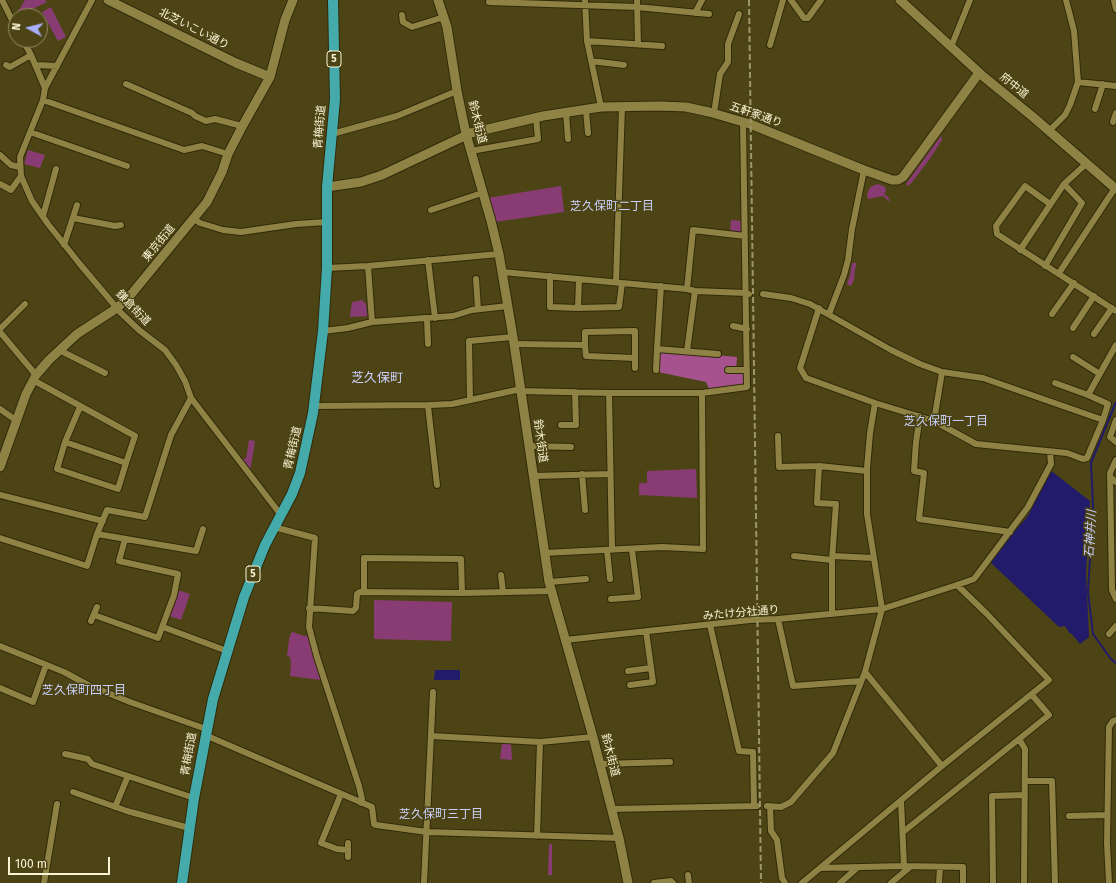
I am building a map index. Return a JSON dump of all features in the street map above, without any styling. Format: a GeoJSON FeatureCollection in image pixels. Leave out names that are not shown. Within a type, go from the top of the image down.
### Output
{"type":"FeatureCollection","features":[{"type":"Feature","properties":{"kind":"main road","name":"青梅街道"},"geometry":{"type":"LineString","coordinates":[[182,883],[194,798],[212,699],[244,597],[265,544],[292,494],[300,473],[314,406],[323,330],[327,268],[327,187],[334,99],[333,0]]}},
{"type":"Feature","properties":{"kind":"street"},"geometry":{"type":"LineString","coordinates":[[2,0],[8,12]]}},
{"type":"Feature","properties":{"kind":"street"},"geometry":{"type":"LineString","coordinates":[[45,88],[92,0]]}},
{"type":"Feature","properties":{"kind":"street","name":"北芝いこい通り"},"geometry":{"type":"LineString","coordinates":[[108,0],[236,63],[270,77]]}},
{"type":"Feature","properties":{"kind":"street","name":"東京街道"},"geometry":{"type":"LineString","coordinates":[[0,467],[26,394],[34,378],[59,350],[77,334],[117,308],[140,285],[207,202],[242,126],[270,77],[293,0]]}},
{"type":"Feature","properties":{"kind":"street","name":"鈴木街道"},"geometry":{"type":"LineString","coordinates":[[438,0],[444,17],[466,134],[472,151],[499,254],[514,340],[550,586],[593,737],[628,883]]}},
{"type":"Feature","properties":{"kind":"street"},"geometry":{"type":"LineString","coordinates":[[637,0],[638,44]]}},
{"type":"Feature","properties":{"kind":"street"},"geometry":{"type":"LineString","coordinates":[[695,13],[702,0]]}},
{"type":"Feature","properties":{"kind":"street"},"geometry":{"type":"LineString","coordinates":[[770,45],[783,0]]}},
{"type":"Feature","properties":{"kind":"street"},"geometry":{"type":"LineString","coordinates":[[791,0],[804,18],[808,18],[820,0]]}},
{"type":"Feature","properties":{"kind":"street","name":"府中道"},"geometry":{"type":"LineString","coordinates":[[900,0],[950,47],[1116,188]]}},
{"type":"Feature","properties":{"kind":"street"},"geometry":{"type":"LineString","coordinates":[[950,47],[970,0]]}},
{"type":"Feature","properties":{"kind":"street"},"geometry":{"type":"LineString","coordinates":[[1049,131],[1065,115],[1070,106],[1078,82],[1074,31],[1066,0]]}},
{"type":"Feature","properties":{"kind":"street"},"geometry":{"type":"LineString","coordinates":[[1114,0],[1116,9]]}},
{"type":"Feature","properties":{"kind":"street"},"geometry":{"type":"LineString","coordinates":[[489,2],[585,2],[709,14]]}},
{"type":"Feature","properties":{"kind":"street"},"geometry":{"type":"LineString","coordinates":[[585,2],[587,41],[602,107]]}},
{"type":"Feature","properties":{"kind":"street"},"geometry":{"type":"LineString","coordinates":[[714,114],[720,74],[728,62],[728,44],[739,14]]}},
{"type":"Feature","properties":{"kind":"street"},"geometry":{"type":"LineString","coordinates":[[402,15],[404,22],[412,27],[444,17]]}},
{"type":"Feature","properties":{"kind":"street"},"geometry":{"type":"LineString","coordinates":[[587,41],[662,46]]}},
{"type":"Feature","properties":{"kind":"street"},"geometry":{"type":"LineString","coordinates":[[27,48],[45,88]]}},
{"type":"Feature","properties":{"kind":"street"},"geometry":{"type":"LineString","coordinates":[[6,65],[10,67],[31,55]]}},
{"type":"Feature","properties":{"kind":"street"},"geometry":{"type":"LineString","coordinates":[[591,61],[624,65]]}},
{"type":"Feature","properties":{"kind":"street"},"geometry":{"type":"LineString","coordinates":[[36,65],[57,66]]}},
{"type":"Feature","properties":{"kind":"street","name":"五軒家通り"},"geometry":{"type":"LineString","coordinates":[[327,187],[361,182],[382,175],[466,134],[536,117],[566,112],[602,107],[660,106],[684,107],[743,122],[762,128],[864,170],[892,180],[898,180],[903,177],[980,73]]}},
{"type":"Feature","properties":{"kind":"street"},"geometry":{"type":"LineString","coordinates":[[1078,82],[1116,86]]}},
{"type":"Feature","properties":{"kind":"street"},"geometry":{"type":"LineString","coordinates":[[126,84],[192,113],[206,121],[215,119],[242,126]]}},
{"type":"Feature","properties":{"kind":"street"},"geometry":{"type":"LineString","coordinates":[[1095,109],[1103,84]]}},
{"type":"Feature","properties":{"kind":"street","name":"鎌倉街道"},"geometry":{"type":"LineString","coordinates":[[45,88],[43,100],[20,157],[20,176],[32,201],[64,245],[117,308],[139,330],[165,350],[185,381],[191,398],[281,515]]}},
{"type":"Feature","properties":{"kind":"street"},"geometry":{"type":"LineString","coordinates":[[332,134],[397,116],[457,91]]}},
{"type":"Feature","properties":{"kind":"street"},"geometry":{"type":"LineString","coordinates":[[43,100],[184,150],[202,146],[228,154]]}},
{"type":"Feature","properties":{"kind":"street"},"geometry":{"type":"LineString","coordinates":[[550,276],[550,307],[619,307],[622,107]]}},
{"type":"Feature","properties":{"kind":"street"},"geometry":{"type":"LineString","coordinates":[[586,110],[588,134]]}},
{"type":"Feature","properties":{"kind":"street"},"geometry":{"type":"LineString","coordinates":[[566,112],[568,139]]}},
{"type":"Feature","properties":{"kind":"street"},"geometry":{"type":"LineString","coordinates":[[1113,122],[1116,113]]}},
{"type":"Feature","properties":{"kind":"street"},"geometry":{"type":"LineString","coordinates":[[472,151],[538,139],[536,117]]}},
{"type":"Feature","properties":{"kind":"street"},"geometry":{"type":"LineString","coordinates":[[314,406],[428,406],[452,404],[521,390],[610,393],[702,393],[747,387],[748,293],[745,236],[743,122]]}},
{"type":"Feature","properties":{"kind":"street"},"geometry":{"type":"LineString","coordinates":[[30,132],[127,166]]}},
{"type":"Feature","properties":{"kind":"street"},"geometry":{"type":"LineString","coordinates":[[0,155],[11,165],[20,167]]}},
{"type":"Feature","properties":{"kind":"street"},"geometry":{"type":"LineString","coordinates":[[1020,250],[1064,184],[1087,163]]}},
{"type":"Feature","properties":{"kind":"street"},"geometry":{"type":"LineString","coordinates":[[42,216],[56,169]]}},
{"type":"Feature","properties":{"kind":"street"},"geometry":{"type":"LineString","coordinates":[[829,314],[844,276],[848,260],[852,229],[864,170]]}},
{"type":"Feature","properties":{"kind":"street"},"geometry":{"type":"LineString","coordinates":[[0,184],[11,190],[20,176]]}},
{"type":"Feature","properties":{"kind":"street"},"geometry":{"type":"LineString","coordinates":[[54,177],[62,179]]}},
{"type":"Feature","properties":{"kind":"street"},"geometry":{"type":"LineString","coordinates":[[1045,266],[1082,203],[1064,184]]}},
{"type":"Feature","properties":{"kind":"street"},"geometry":{"type":"LineString","coordinates":[[1050,204],[1025,186],[996,226],[996,234],[1114,309],[1094,334]]}},
{"type":"Feature","properties":{"kind":"street"},"geometry":{"type":"LineString","coordinates":[[1059,273],[1116,188]]}},
{"type":"Feature","properties":{"kind":"street"},"geometry":{"type":"LineString","coordinates":[[431,210],[482,193]]}},
{"type":"Feature","properties":{"kind":"street"},"geometry":{"type":"LineString","coordinates":[[64,245],[77,205]]}},
{"type":"Feature","properties":{"kind":"street"},"geometry":{"type":"LineString","coordinates":[[73,218],[116,226],[120,225]]}},
{"type":"Feature","properties":{"kind":"street"},"geometry":{"type":"LineString","coordinates":[[194,219],[200,223],[223,230],[240,232],[296,224],[327,222]]}},
{"type":"Feature","properties":{"kind":"street"},"geometry":{"type":"LineString","coordinates":[[687,289],[693,230],[745,236]]}},
{"type":"Feature","properties":{"kind":"street"},"geometry":{"type":"LineString","coordinates":[[327,268],[368,266],[499,254]]}},
{"type":"Feature","properties":{"kind":"street"},"geometry":{"type":"LineString","coordinates":[[428,260],[435,318]]}},
{"type":"Feature","properties":{"kind":"street"},"geometry":{"type":"LineString","coordinates":[[368,266],[372,322]]}},
{"type":"Feature","properties":{"kind":"street"},"geometry":{"type":"LineString","coordinates":[[502,272],[661,286],[695,291],[748,293]]}},
{"type":"Feature","properties":{"kind":"street"},"geometry":{"type":"LineString","coordinates":[[476,279],[478,309]]}},
{"type":"Feature","properties":{"kind":"street"},"geometry":{"type":"LineString","coordinates":[[578,308],[579,279]]}},
{"type":"Feature","properties":{"kind":"street"},"geometry":{"type":"LineString","coordinates":[[1052,314],[1074,283]]}},
{"type":"Feature","properties":{"kind":"street"},"geometry":{"type":"LineString","coordinates":[[656,370],[661,286]]}},
{"type":"Feature","properties":{"kind":"street"},"geometry":{"type":"LineString","coordinates":[[687,352],[695,291]]}},
{"type":"Feature","properties":{"kind":"street"},"geometry":{"type":"LineString","coordinates":[[763,294],[791,298],[819,308],[891,350],[920,364],[942,372],[983,378],[1103,420]]}},
{"type":"Feature","properties":{"kind":"street"},"geometry":{"type":"LineString","coordinates":[[1073,328],[1094,296]]}},
{"type":"Feature","properties":{"kind":"street"},"geometry":{"type":"LineString","coordinates":[[0,329],[25,304]]}},
{"type":"Feature","properties":{"kind":"street"},"geometry":{"type":"LineString","coordinates":[[323,330],[348,328],[372,322],[453,316],[472,310],[508,306]]}},
{"type":"Feature","properties":{"kind":"street"},"geometry":{"type":"LineString","coordinates":[[819,308],[800,368],[806,378],[875,403],[934,421],[976,444],[1067,453],[1083,459],[1087,458],[1108,404],[1055,383]]}},
{"type":"Feature","properties":{"kind":"street"},"geometry":{"type":"LineString","coordinates":[[427,318],[428,344]]}},
{"type":"Feature","properties":{"kind":"street"},"geometry":{"type":"LineString","coordinates":[[733,326],[747,329]]}},
{"type":"Feature","properties":{"kind":"street"},"geometry":{"type":"LineString","coordinates":[[635,358],[586,356],[585,332],[635,331],[635,358],[635,368]]}},
{"type":"Feature","properties":{"kind":"street"},"geometry":{"type":"LineString","coordinates":[[0,332],[34,378],[80,407],[135,436],[118,489],[57,469],[80,407]]}},
{"type":"Feature","properties":{"kind":"street"},"geometry":{"type":"LineString","coordinates":[[470,400],[469,341],[514,340],[585,345]]}},
{"type":"Feature","properties":{"kind":"street"},"geometry":{"type":"LineString","coordinates":[[1088,395],[1116,346]]}},
{"type":"Feature","properties":{"kind":"street"},"geometry":{"type":"LineString","coordinates":[[657,349],[718,354]]}},
{"type":"Feature","properties":{"kind":"street"},"geometry":{"type":"LineString","coordinates":[[59,350],[105,373]]}},
{"type":"Feature","properties":{"kind":"street"},"geometry":{"type":"LineString","coordinates":[[1072,357],[1100,374]]}},
{"type":"Feature","properties":{"kind":"street"},"geometry":{"type":"LineString","coordinates":[[728,370],[747,370]]}},
{"type":"Feature","properties":{"kind":"street"},"geometry":{"type":"LineString","coordinates":[[934,421],[942,372]]}},
{"type":"Feature","properties":{"kind":"street"},"geometry":{"type":"LineString","coordinates":[[560,425],[576,425],[575,392]]}},
{"type":"Feature","properties":{"kind":"street"},"geometry":{"type":"LineString","coordinates":[[610,393],[610,579]]}},
{"type":"Feature","properties":{"kind":"street"},"geometry":{"type":"LineString","coordinates":[[544,553],[632,550],[662,547],[703,549],[702,393]]}},
{"type":"Feature","properties":{"kind":"street"},"geometry":{"type":"LineString","coordinates":[[0,538],[87,566],[107,510],[145,516],[171,435],[191,398]]}},
{"type":"Feature","properties":{"kind":"street"},"geometry":{"type":"LineString","coordinates":[[785,883],[782,878],[777,840],[771,831],[768,806],[781,807],[791,802],[833,753],[865,672],[882,609],[867,514],[867,471],[870,433],[875,403]]}},
{"type":"Feature","properties":{"kind":"street"},"geometry":{"type":"LineString","coordinates":[[428,406],[436,485]]}},
{"type":"Feature","properties":{"kind":"street"},"geometry":{"type":"LineString","coordinates":[[0,409],[17,421]]}},
{"type":"Feature","properties":{"kind":"street"},"geometry":{"type":"LineString","coordinates":[[920,416],[914,471],[924,473],[919,518],[1010,532]]}},
{"type":"Feature","properties":{"kind":"street"},"geometry":{"type":"LineString","coordinates":[[1116,420],[1110,437],[1116,442]]}},
{"type":"Feature","properties":{"kind":"street"},"geometry":{"type":"LineString","coordinates":[[778,436],[779,467],[819,466],[867,471]]}},
{"type":"Feature","properties":{"kind":"street"},"geometry":{"type":"LineString","coordinates":[[66,442],[126,463]]}},
{"type":"Feature","properties":{"kind":"street"},"geometry":{"type":"LineString","coordinates":[[529,446],[571,447]]}},
{"type":"Feature","properties":{"kind":"street","name":"みたけ分社通り"},"geometry":{"type":"LineString","coordinates":[[565,640],[750,620],[778,619],[882,609],[974,579],[1028,507],[1051,464],[1050,452]]}},
{"type":"Feature","properties":{"kind":"street"},"geometry":{"type":"LineString","coordinates":[[1116,460],[1110,473],[1112,590],[1116,599]]}},
{"type":"Feature","properties":{"kind":"street"},"geometry":{"type":"LineString","coordinates":[[819,466],[818,503],[836,504],[832,558],[832,614]]}},
{"type":"Feature","properties":{"kind":"street"},"geometry":{"type":"LineString","coordinates":[[582,474],[584,510]]}},
{"type":"Feature","properties":{"kind":"street"},"geometry":{"type":"LineString","coordinates":[[533,476],[610,474]]}},
{"type":"Feature","properties":{"kind":"street"},"geometry":{"type":"LineString","coordinates":[[1110,477],[1116,482]]}},
{"type":"Feature","properties":{"kind":"street"},"geometry":{"type":"LineString","coordinates":[[0,495],[103,521]]}},
{"type":"Feature","properties":{"kind":"street"},"geometry":{"type":"LineString","coordinates":[[1111,522],[1116,526]]}},
{"type":"Feature","properties":{"kind":"street"},"geometry":{"type":"LineString","coordinates":[[274,527],[315,538],[309,608],[309,627],[317,657],[359,786],[362,799],[361,803]]}},
{"type":"Feature","properties":{"kind":"street"},"geometry":{"type":"LineString","coordinates":[[98,534],[196,551],[203,529]]}},
{"type":"Feature","properties":{"kind":"street"},"geometry":{"type":"LineString","coordinates":[[97,607],[93,618],[158,638],[163,627],[175,591],[178,574],[119,561],[125,539]]}},
{"type":"Feature","properties":{"kind":"street"},"geometry":{"type":"LineString","coordinates":[[611,600],[638,596],[632,550]]}},
{"type":"Feature","properties":{"kind":"street"},"geometry":{"type":"LineString","coordinates":[[794,556],[873,558]]}},
{"type":"Feature","properties":{"kind":"street"},"geometry":{"type":"LineString","coordinates":[[364,592],[364,558],[461,559],[462,593]]}},
{"type":"Feature","properties":{"kind":"street"},"geometry":{"type":"LineString","coordinates":[[501,575],[502,592]]}},
{"type":"Feature","properties":{"kind":"street"},"geometry":{"type":"LineString","coordinates":[[309,608],[353,611],[356,608],[357,594],[360,592],[502,592],[550,586],[586,579]]}},
{"type":"Feature","properties":{"kind":"street"},"geometry":{"type":"LineString","coordinates":[[802,883],[942,766],[1049,680],[987,614],[957,585]]}},
{"type":"Feature","properties":{"kind":"street"},"geometry":{"type":"LineString","coordinates":[[778,619],[793,686],[861,681]]}},
{"type":"Feature","properties":{"kind":"street"},"geometry":{"type":"LineString","coordinates":[[611,809],[755,806],[753,752],[739,752],[710,625]]}},
{"type":"Feature","properties":{"kind":"street"},"geometry":{"type":"LineString","coordinates":[[1109,634],[1116,626]]}},
{"type":"Feature","properties":{"kind":"street"},"geometry":{"type":"LineString","coordinates":[[163,627],[227,651]]}},
{"type":"Feature","properties":{"kind":"street"},"geometry":{"type":"LineString","coordinates":[[630,685],[653,682],[646,631]]}},
{"type":"Feature","properties":{"kind":"street"},"geometry":{"type":"LineString","coordinates":[[0,646],[46,665],[88,685],[206,732],[372,808],[374,824],[376,825],[427,832],[618,838]]}},
{"type":"Feature","properties":{"kind":"street"},"geometry":{"type":"LineString","coordinates":[[0,688],[33,702],[46,665]]}},
{"type":"Feature","properties":{"kind":"street"},"geometry":{"type":"LineString","coordinates":[[628,671],[651,668]]}},
{"type":"Feature","properties":{"kind":"street"},"geometry":{"type":"LineString","coordinates":[[865,672],[942,766]]}},
{"type":"Feature","properties":{"kind":"street"},"geometry":{"type":"LineString","coordinates":[[424,883],[433,692]]}},
{"type":"Feature","properties":{"kind":"street"},"geometry":{"type":"LineString","coordinates":[[903,832],[1050,715],[1032,695]]}},
{"type":"Feature","properties":{"kind":"street"},"geometry":{"type":"LineString","coordinates":[[1109,883],[1107,843],[1108,782],[1113,756],[1109,727],[1113,721],[1116,720]]}},
{"type":"Feature","properties":{"kind":"street"},"geometry":{"type":"LineString","coordinates":[[431,736],[540,742],[593,737]]}},
{"type":"Feature","properties":{"kind":"street"},"geometry":{"type":"LineString","coordinates":[[1019,739],[1025,749],[1024,883]]}},
{"type":"Feature","properties":{"kind":"street"},"geometry":{"type":"LineString","coordinates":[[536,836],[540,742]]}},
{"type":"Feature","properties":{"kind":"street"},"geometry":{"type":"LineString","coordinates":[[64,754],[88,759],[92,764],[194,798]]}},
{"type":"Feature","properties":{"kind":"street"},"geometry":{"type":"LineString","coordinates":[[600,764],[670,762]]}},
{"type":"Feature","properties":{"kind":"street"},"geometry":{"type":"LineString","coordinates":[[116,808],[128,776]]}},
{"type":"Feature","properties":{"kind":"street"},"geometry":{"type":"LineString","coordinates":[[1025,781],[1052,781],[1055,883]]}},
{"type":"Feature","properties":{"kind":"street"},"geometry":{"type":"LineString","coordinates":[[1108,782],[1116,782]]}},
{"type":"Feature","properties":{"kind":"street"},"geometry":{"type":"LineString","coordinates":[[73,792],[116,808],[190,828]]}},
{"type":"Feature","properties":{"kind":"street"},"geometry":{"type":"LineString","coordinates":[[341,794],[321,843],[337,849],[348,846],[348,856]]}},
{"type":"Feature","properties":{"kind":"street"},"geometry":{"type":"LineString","coordinates":[[993,883],[992,796],[1025,795]]}},
{"type":"Feature","properties":{"kind":"street"},"geometry":{"type":"LineString","coordinates":[[891,883],[907,866],[901,801]]}},
{"type":"Feature","properties":{"kind":"street"},"geometry":{"type":"LineString","coordinates":[[44,883],[57,804]]}},
{"type":"Feature","properties":{"kind":"street"},"geometry":{"type":"LineString","coordinates":[[1069,816],[1107,816]]}},
{"type":"Feature","properties":{"kind":"street"},"geometry":{"type":"LineString","coordinates":[[820,868],[907,866],[963,867],[962,883]]}},
{"type":"Feature","properties":{"kind":"street"},"geometry":{"type":"LineString","coordinates":[[939,883],[940,867]]}},
{"type":"Feature","properties":{"kind":"street"},"geometry":{"type":"LineString","coordinates":[[840,883],[857,868]]}},
{"type":"Feature","properties":{"kind":"street"},"geometry":{"type":"LineString","coordinates":[[688,875],[690,883]]}},
{"type":"Feature","properties":{"kind":"street"},"geometry":{"type":"LineString","coordinates":[[654,883],[671,881],[673,883]]}},
{"type":"Feature","properties":{"kind":"shaded area"},"geometry":{"type":"Polygon","coordinates":[[[25,0],[45,0],[47,2],[35,8],[20,8],[25,0]]]}},
{"type":"Feature","properties":{"kind":"shaded area"},"geometry":{"type":"Polygon","coordinates":[[[51,7],[66,37],[58,41],[48,23],[48,9],[51,7]]]}},
{"type":"Feature","properties":{"kind":"shaded area"},"geometry":{"type":"Polygon","coordinates":[[[941,136],[942,140],[929,160],[909,186],[906,184],[941,136]]]}},
{"type":"Feature","properties":{"kind":"shaded area"},"geometry":{"type":"Polygon","coordinates":[[[28,150],[45,155],[40,168],[24,164],[28,150]]]}},
{"type":"Feature","properties":{"kind":"shaded area"},"geometry":{"type":"Polygon","coordinates":[[[878,184],[885,187],[886,191],[884,194],[888,197],[890,202],[883,196],[868,199],[867,195],[869,189],[878,184]]]}},
{"type":"Feature","properties":{"kind":"shaded area"},"geometry":{"type":"Polygon","coordinates":[[[561,186],[564,212],[495,222],[487,198],[561,186]]]}},
{"type":"Feature","properties":{"kind":"shaded area"},"geometry":{"type":"Polygon","coordinates":[[[731,220],[743,221],[741,233],[730,232],[731,220]]]}},
{"type":"Feature","properties":{"kind":"shaded area"},"geometry":{"type":"Polygon","coordinates":[[[852,263],[857,263],[854,280],[851,286],[847,284],[852,263]]]}},
{"type":"Feature","properties":{"kind":"shaded area"},"geometry":{"type":"Polygon","coordinates":[[[363,300],[364,303],[366,303],[367,314],[369,314],[369,316],[350,317],[352,302],[363,300]]]}},
{"type":"Feature","properties":{"kind":"shaded area"},"geometry":{"type":"Polygon","coordinates":[[[659,350],[737,357],[736,372],[746,371],[746,386],[709,389],[706,382],[658,372],[659,350]]]}},
{"type":"Feature","properties":{"kind":"shaded area"},"geometry":{"type":"Polygon","coordinates":[[[249,440],[255,441],[250,472],[238,458],[246,459],[249,440]]]}},
{"type":"Feature","properties":{"kind":"shaded area"},"geometry":{"type":"Polygon","coordinates":[[[696,469],[697,498],[639,495],[639,483],[647,483],[647,471],[696,469]]]}},
{"type":"Feature","properties":{"kind":"shaded area"},"geometry":{"type":"Polygon","coordinates":[[[1050,470],[1090,501],[1086,573],[1089,637],[1080,644],[1071,633],[1070,634],[1065,626],[1059,627],[989,561],[1028,516],[1050,470]]]}},
{"type":"Feature","properties":{"kind":"shaded area"},"geometry":{"type":"Polygon","coordinates":[[[178,590],[190,594],[181,620],[169,616],[178,590]]]}},
{"type":"Feature","properties":{"kind":"shaded area"},"geometry":{"type":"Polygon","coordinates":[[[374,600],[452,602],[451,641],[374,639],[374,600]]]}},
{"type":"Feature","properties":{"kind":"shaded area"},"geometry":{"type":"Polygon","coordinates":[[[293,632],[308,636],[322,678],[321,680],[290,676],[290,657],[287,656],[289,639],[291,633],[293,632]]]}},
{"type":"Feature","properties":{"kind":"shaded area"},"geometry":{"type":"Polygon","coordinates":[[[435,670],[460,670],[460,680],[434,680],[435,670]]]}},
{"type":"Feature","properties":{"kind":"shaded area"},"geometry":{"type":"Polygon","coordinates":[[[502,743],[511,744],[512,760],[500,759],[502,743]]]}},
{"type":"Feature","properties":{"kind":"shaded area"},"geometry":{"type":"Polygon","coordinates":[[[549,844],[552,844],[552,875],[548,875],[549,844]]]}},
{"type":"Feature","properties":{"kind":"waterway","name":"石神井川"},"geometry":{"type":"LineString","coordinates":[[1116,402],[1091,463],[1093,506],[1088,592],[1093,634],[1111,659],[1116,663]]}},
{"type":"Feature","properties":{"kind":"railway"},"geometry":{"type":"LineString","coordinates":[[749,0],[761,883]]}},
{"type":"Feature","properties":{"kind":"district","name":"芝久保町二丁目"},"geometry":{"type":"Point","coordinates":[612,207]}},
{"type":"Feature","properties":{"kind":"district","name":"芝久保町"},"geometry":{"type":"Point","coordinates":[377,378]}},
{"type":"Feature","properties":{"kind":"district","name":"芝久保町一丁目"},"geometry":{"type":"Point","coordinates":[946,422]}},
{"type":"Feature","properties":{"kind":"district","name":"芝久保町四丁目"},"geometry":{"type":"Point","coordinates":[84,691]}},
{"type":"Feature","properties":{"kind":"district","name":"芝久保町三丁目"},"geometry":{"type":"Point","coordinates":[441,815]}}]}
